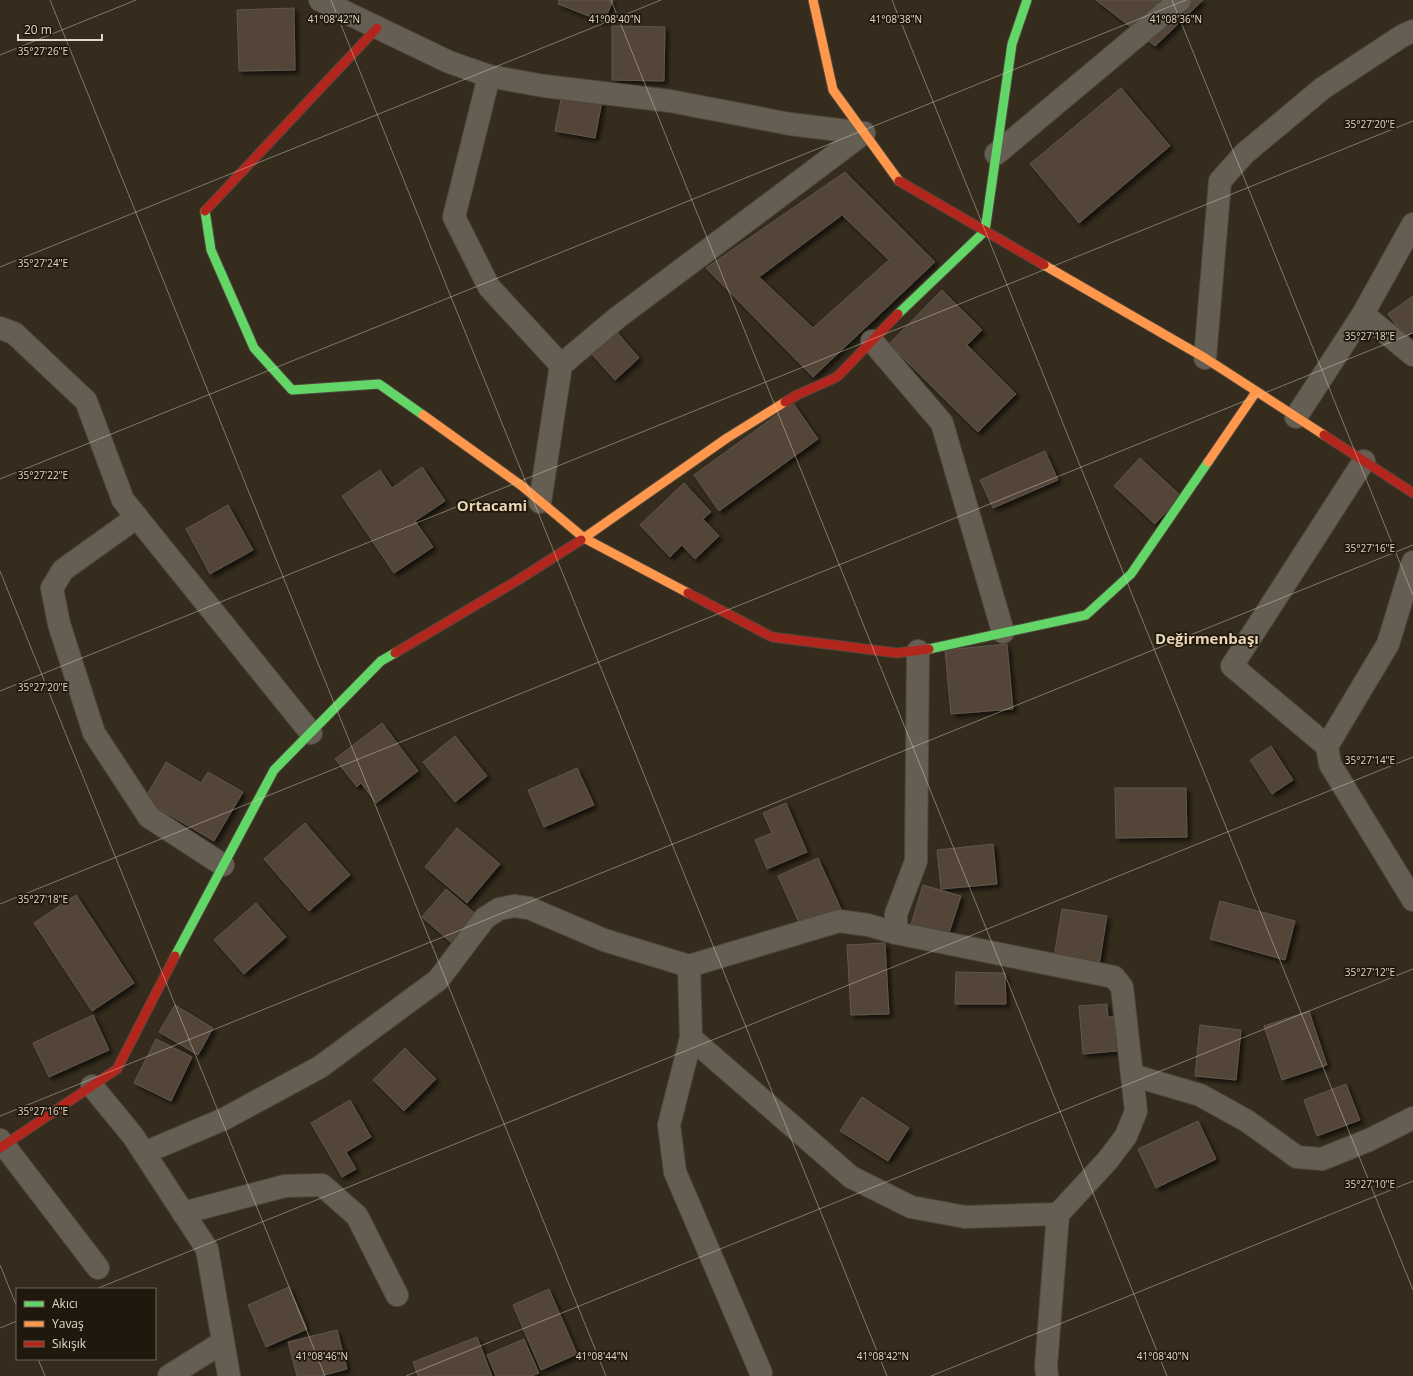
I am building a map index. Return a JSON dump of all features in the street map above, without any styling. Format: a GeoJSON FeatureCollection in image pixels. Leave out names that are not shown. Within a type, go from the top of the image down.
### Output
{"type":"FeatureCollection","features":[{"type":"Feature","properties":{"kind":"street"},"geometry":{"type":"LineString","coordinates":[[320,0],[449,62],[489,76],[544,86],[670,101],[790,124],[864,133]]}},
{"type":"Feature","properties":{"kind":"street"},"geometry":{"type":"LineString","coordinates":[[813,0],[832,90],[899,182],[1205,358],[1413,493]]}},
{"type":"Feature","properties":{"kind":"street"},"geometry":{"type":"LineString","coordinates":[[98,1268],[1,1144],[117,1069],[274,770],[381,661],[518,580],[584,538],[727,438],[797,395],[837,377],[910,300],[985,231],[1012,44],[1027,0]]}},
{"type":"Feature","properties":{"kind":"street"},"geometry":{"type":"LineString","coordinates":[[996,154],[1180,0]]}},
{"type":"Feature","properties":{"kind":"street"},"geometry":{"type":"LineString","coordinates":[[377,28],[205,211],[211,250],[254,348],[292,390],[379,384],[522,486],[584,538],[772,637],[898,653],[1086,615],[1131,574],[1256,392]]}},
{"type":"Feature","properties":{"kind":"street"},"geometry":{"type":"LineString","coordinates":[[1205,358],[1220,181],[1245,153],[1323,88],[1402,36],[1413,32]]}},
{"type":"Feature","properties":{"kind":"street"},"geometry":{"type":"LineString","coordinates":[[489,76],[454,217],[489,287],[561,365]]}},
{"type":"Feature","properties":{"kind":"street"},"geometry":{"type":"LineString","coordinates":[[540,502],[561,365],[617,318],[864,133]]}},
{"type":"Feature","properties":{"kind":"street"},"geometry":{"type":"LineString","coordinates":[[1296,417],[1363,314],[1413,224]]}},
{"type":"Feature","properties":{"kind":"street"},"geometry":{"type":"LineString","coordinates":[[1363,314],[1413,355]]}},
{"type":"Feature","properties":{"kind":"street"},"geometry":{"type":"LineString","coordinates":[[0,328],[14,334],[86,401],[123,500],[311,733]]}},
{"type":"Feature","properties":{"kind":"street"},"geometry":{"type":"LineString","coordinates":[[872,341],[942,423],[1003,632]]}},
{"type":"Feature","properties":{"kind":"street"},"geometry":{"type":"LineString","coordinates":[[1327,746],[1232,666],[1364,461]]}},
{"type":"Feature","properties":{"kind":"street"},"geometry":{"type":"LineString","coordinates":[[137,517],[63,570],[52,588],[59,624],[94,733],[149,818],[224,865]]}},
{"type":"Feature","properties":{"kind":"street"},"geometry":{"type":"LineString","coordinates":[[1413,562],[1388,644],[1327,746],[1330,764],[1413,900]]}},
{"type":"Feature","properties":{"kind":"street"},"geometry":{"type":"LineString","coordinates":[[896,933],[896,914],[916,861],[918,650]]}},
{"type":"Feature","properties":{"kind":"street"},"geometry":{"type":"LineString","coordinates":[[144,1153],[224,1119],[320,1066],[438,980],[485,918],[499,909],[514,906],[528,908],[604,940],[689,966],[839,921],[868,925],[896,933],[1114,977],[1122,987],[1136,1111],[1126,1136],[1107,1161],[1058,1214],[1046,1366],[1047,1376]]}},
{"type":"Feature","properties":{"kind":"street"},"geometry":{"type":"LineString","coordinates":[[689,966],[691,1038],[669,1125],[675,1172],[761,1373]]}},
{"type":"Feature","properties":{"kind":"street"},"geometry":{"type":"LineString","coordinates":[[691,1038],[851,1177],[911,1207],[965,1217],[1058,1214]]}},
{"type":"Feature","properties":{"kind":"street"},"geometry":{"type":"LineString","coordinates":[[1132,1076],[1200,1095],[1247,1121],[1297,1157],[1322,1159],[1369,1140],[1413,1118]]}},
{"type":"Feature","properties":{"kind":"street"},"geometry":{"type":"LineString","coordinates":[[92,1086],[133,1136],[207,1249],[229,1376]]}},
{"type":"Feature","properties":{"kind":"street"},"geometry":{"type":"LineString","coordinates":[[183,1213],[286,1186],[322,1185],[357,1216],[397,1295]]}},
{"type":"Feature","properties":{"kind":"street"},"geometry":{"type":"LineString","coordinates":[[169,1376],[223,1342]]}},
{"type":"Feature","properties":{"kind":"building"},"geometry":{"type":"Polygon","coordinates":[[[559,0],[613,0],[604,22],[558,4],[559,0]]]}},
{"type":"Feature","properties":{"kind":"building"},"geometry":{"type":"Polygon","coordinates":[[[1096,0],[1203,0],[1155,46],[1096,0]]]}},
{"type":"Feature","properties":{"kind":"building"},"geometry":{"type":"Polygon","coordinates":[[[294,8],[295,70],[239,71],[237,10],[294,8]]]}},
{"type":"Feature","properties":{"kind":"building"},"geometry":{"type":"Polygon","coordinates":[[[612,26],[665,27],[664,81],[612,80],[612,26]]]}},
{"type":"Feature","properties":{"kind":"building"},"geometry":{"type":"Polygon","coordinates":[[[1121,88],[1170,146],[1079,223],[1030,164],[1121,88]]]}},
{"type":"Feature","properties":{"kind":"building"},"geometry":{"type":"Polygon","coordinates":[[[562,94],[602,101],[595,138],[555,131],[562,94]]]}},
{"type":"Feature","properties":{"kind":"building"},"geometry":{"type":"Polygon","coordinates":[[[845,172],[935,262],[813,377],[706,268],[845,172]],[[842,215],[759,277],[813,328],[889,260],[842,215]]]}},
{"type":"Feature","properties":{"kind":"building"},"geometry":{"type":"Polygon","coordinates":[[[942,290],[982,330],[967,345],[1016,394],[978,432],[889,344],[942,290]]]}},
{"type":"Feature","properties":{"kind":"building"},"geometry":{"type":"Polygon","coordinates":[[[1413,296],[1413,332],[1405,337],[1388,314],[1413,296]]]}},
{"type":"Feature","properties":{"kind":"building"},"geometry":{"type":"Polygon","coordinates":[[[615,330],[639,358],[615,380],[590,352],[615,330]]]}},
{"type":"Feature","properties":{"kind":"building"},"geometry":{"type":"Polygon","coordinates":[[[793,403],[818,439],[719,511],[694,475],[793,403]]]}},
{"type":"Feature","properties":{"kind":"building"},"geometry":{"type":"Polygon","coordinates":[[[1045,451],[1058,480],[993,508],[980,480],[1045,451]]]}},
{"type":"Feature","properties":{"kind":"building"},"geometry":{"type":"Polygon","coordinates":[[[1140,458],[1181,496],[1155,524],[1114,486],[1140,458]]]}},
{"type":"Feature","properties":{"kind":"building"},"geometry":{"type":"Polygon","coordinates":[[[422,467],[445,501],[415,521],[433,547],[394,573],[342,496],[380,470],[392,488],[422,467]]]}},
{"type":"Feature","properties":{"kind":"building"},"geometry":{"type":"Polygon","coordinates":[[[684,483],[711,512],[703,519],[719,536],[695,559],[682,545],[670,557],[640,525],[684,483]]]}},
{"type":"Feature","properties":{"kind":"building"},"geometry":{"type":"Polygon","coordinates":[[[228,505],[253,550],[210,574],[186,529],[228,505]]]}},
{"type":"Feature","properties":{"kind":"building"},"geometry":{"type":"Polygon","coordinates":[[[1007,644],[1013,709],[951,714],[945,650],[1007,644]]]}},
{"type":"Feature","properties":{"kind":"building"},"geometry":{"type":"Polygon","coordinates":[[[382,723],[418,771],[376,803],[361,783],[357,787],[335,759],[382,723]]]}},
{"type":"Feature","properties":{"kind":"building"},"geometry":{"type":"Polygon","coordinates":[[[455,736],[487,776],[455,802],[423,762],[455,736]]]}},
{"type":"Feature","properties":{"kind":"building"},"geometry":{"type":"Polygon","coordinates":[[[1271,746],[1293,780],[1272,794],[1250,760],[1271,746]]]}},
{"type":"Feature","properties":{"kind":"building"},"geometry":{"type":"Polygon","coordinates":[[[166,762],[201,783],[208,772],[243,792],[214,841],[144,800],[166,762]]]}},
{"type":"Feature","properties":{"kind":"building"},"geometry":{"type":"Polygon","coordinates":[[[577,768],[594,805],[544,827],[528,790],[577,768]]]}},
{"type":"Feature","properties":{"kind":"building"},"geometry":{"type":"Polygon","coordinates":[[[1115,788],[1186,788],[1187,837],[1116,838],[1115,788]]]}},
{"type":"Feature","properties":{"kind":"building"},"geometry":{"type":"Polygon","coordinates":[[[786,803],[807,852],[767,869],[755,840],[772,833],[763,813],[786,803]]]}},
{"type":"Feature","properties":{"kind":"building"},"geometry":{"type":"Polygon","coordinates":[[[305,823],[350,875],[309,911],[264,859],[305,823]]]}},
{"type":"Feature","properties":{"kind":"building"},"geometry":{"type":"Polygon","coordinates":[[[457,828],[500,864],[467,903],[425,867],[457,828]]]}},
{"type":"Feature","properties":{"kind":"building"},"geometry":{"type":"Polygon","coordinates":[[[993,844],[997,884],[941,889],[937,850],[993,844]]]}},
{"type":"Feature","properties":{"kind":"building"},"geometry":{"type":"Polygon","coordinates":[[[818,858],[841,909],[801,927],[778,876],[818,858]]]}},
{"type":"Feature","properties":{"kind":"building"},"geometry":{"type":"Polygon","coordinates":[[[923,885],[961,896],[948,936],[911,925],[923,885]]]}},
{"type":"Feature","properties":{"kind":"building"},"geometry":{"type":"Polygon","coordinates":[[[446,889],[478,916],[453,944],[422,917],[446,889]]]}},
{"type":"Feature","properties":{"kind":"building"},"geometry":{"type":"Polygon","coordinates":[[[76,895],[134,983],[92,1011],[34,923],[76,895]]]}},
{"type":"Feature","properties":{"kind":"building"},"geometry":{"type":"Polygon","coordinates":[[[1220,901],[1295,921],[1285,960],[1210,939],[1220,901]]]}},
{"type":"Feature","properties":{"kind":"building"},"geometry":{"type":"Polygon","coordinates":[[[256,903],[286,937],[244,974],[214,940],[256,903]]]}},
{"type":"Feature","properties":{"kind":"building"},"geometry":{"type":"Polygon","coordinates":[[[1062,909],[1107,916],[1099,965],[1054,958],[1062,909]]]}},
{"type":"Feature","properties":{"kind":"building"},"geometry":{"type":"Polygon","coordinates":[[[885,943],[889,1014],[851,1015],[847,945],[885,943]]]}},
{"type":"Feature","properties":{"kind":"building"},"geometry":{"type":"Polygon","coordinates":[[[956,972],[1005,973],[1006,1004],[955,1004],[956,972]]]}},
{"type":"Feature","properties":{"kind":"building"},"geometry":{"type":"Polygon","coordinates":[[[1107,1004],[1108,1017],[1123,1016],[1127,1050],[1083,1054],[1079,1006],[1107,1004]]]}},
{"type":"Feature","properties":{"kind":"building"},"geometry":{"type":"Polygon","coordinates":[[[175,1005],[213,1028],[198,1055],[159,1032],[175,1005]]]}},
{"type":"Feature","properties":{"kind":"building"},"geometry":{"type":"Polygon","coordinates":[[[1309,1011],[1327,1065],[1282,1080],[1264,1026],[1309,1011]]]}},
{"type":"Feature","properties":{"kind":"building"},"geometry":{"type":"Polygon","coordinates":[[[93,1015],[109,1050],[49,1077],[33,1043],[93,1015]]]}},
{"type":"Feature","properties":{"kind":"building"},"geometry":{"type":"Polygon","coordinates":[[[1200,1025],[1241,1030],[1236,1080],[1195,1076],[1200,1025]]]}},
{"type":"Feature","properties":{"kind":"building"},"geometry":{"type":"Polygon","coordinates":[[[156,1039],[192,1057],[171,1101],[134,1083],[156,1039]]]}},
{"type":"Feature","properties":{"kind":"building"},"geometry":{"type":"Polygon","coordinates":[[[405,1048],[436,1079],[404,1111],[373,1080],[405,1048]]]}},
{"type":"Feature","properties":{"kind":"building"},"geometry":{"type":"Polygon","coordinates":[[[1346,1084],[1360,1120],[1317,1136],[1304,1100],[1346,1084]]]}},
{"type":"Feature","properties":{"kind":"building"},"geometry":{"type":"Polygon","coordinates":[[[862,1097],[909,1128],[888,1161],[840,1131],[862,1097]]]}},
{"type":"Feature","properties":{"kind":"building"},"geometry":{"type":"Polygon","coordinates":[[[350,1100],[371,1137],[346,1152],[356,1169],[342,1177],[311,1123],[350,1100]]]}},
{"type":"Feature","properties":{"kind":"building"},"geometry":{"type":"Polygon","coordinates":[[[1198,1121],[1216,1159],[1156,1188],[1138,1149],[1198,1121]]]}},
{"type":"Feature","properties":{"kind":"building"},"geometry":{"type":"Polygon","coordinates":[[[289,1287],[307,1329],[266,1347],[248,1305],[289,1287]]]}},
{"type":"Feature","properties":{"kind":"building"},"geometry":{"type":"Polygon","coordinates":[[[549,1289],[577,1354],[541,1370],[513,1305],[549,1289]]]}},
{"type":"Feature","properties":{"kind":"building"},"geometry":{"type":"Polygon","coordinates":[[[337,1330],[347,1369],[321,1376],[297,1376],[288,1342],[337,1330]]]}},
{"type":"Feature","properties":{"kind":"building"},"geometry":{"type":"Polygon","coordinates":[[[477,1337],[492,1376],[418,1376],[413,1362],[477,1337]]]}},
{"type":"Feature","properties":{"kind":"building"},"geometry":{"type":"Polygon","coordinates":[[[524,1339],[539,1373],[532,1376],[496,1376],[487,1355],[524,1339]]]}},
{"type":"Feature","properties":{"kind":"traffic: fast"},"geometry":{"type":"LineString","coordinates":[[898,314],[985,231],[1012,44],[1027,0]]}},
{"type":"Feature","properties":{"kind":"traffic: fast"},"geometry":{"type":"LineString","coordinates":[[205,211],[211,250],[254,348],[292,390],[379,384],[423,415]]}},
{"type":"Feature","properties":{"kind":"traffic: fast"},"geometry":{"type":"LineString","coordinates":[[929,649],[1086,615],[1131,574],[1208,462]]}},
{"type":"Feature","properties":{"kind":"traffic: fast"},"geometry":{"type":"LineString","coordinates":[[175,956],[274,770],[381,661],[395,653]]}},
{"type":"Feature","properties":{"kind":"traffic: slow"},"geometry":{"type":"LineString","coordinates":[[813,0],[833,90],[899,181]]}},
{"type":"Feature","properties":{"kind":"traffic: slow"},"geometry":{"type":"LineString","coordinates":[[1044,265],[1205,358],[1324,435]]}},
{"type":"Feature","properties":{"kind":"traffic: slow"},"geometry":{"type":"LineString","coordinates":[[1208,462],[1256,392]]}},
{"type":"Feature","properties":{"kind":"traffic: slow"},"geometry":{"type":"LineString","coordinates":[[581,540],[727,438],[785,402]]}},
{"type":"Feature","properties":{"kind":"traffic: slow"},"geometry":{"type":"LineString","coordinates":[[423,415],[522,486],[584,538],[688,593]]}},
{"type":"Feature","properties":{"kind":"traffic: jam"},"geometry":{"type":"LineString","coordinates":[[205,211],[377,28]]}},
{"type":"Feature","properties":{"kind":"traffic: jam"},"geometry":{"type":"LineString","coordinates":[[899,181],[1044,265]]}},
{"type":"Feature","properties":{"kind":"traffic: jam"},"geometry":{"type":"LineString","coordinates":[[785,402],[837,377],[898,314]]}},
{"type":"Feature","properties":{"kind":"traffic: jam"},"geometry":{"type":"LineString","coordinates":[[1324,435],[1413,493]]}},
{"type":"Feature","properties":{"kind":"traffic: jam"},"geometry":{"type":"LineString","coordinates":[[395,653],[518,580],[581,540]]}},
{"type":"Feature","properties":{"kind":"traffic: jam"},"geometry":{"type":"LineString","coordinates":[[688,593],[772,637],[897,653],[929,649]]}},
{"type":"Feature","properties":{"kind":"traffic: jam"},"geometry":{"type":"LineString","coordinates":[[0,1148],[117,1069],[175,956]]}},
{"type":"Feature","properties":{"kind":"district","name":"Ortacami"},"geometry":{"type":"Point","coordinates":[492,506]}},
{"type":"Feature","properties":{"kind":"district","name":"Değirmenbaşı"},"geometry":{"type":"Point","coordinates":[1207,639]}}]}
